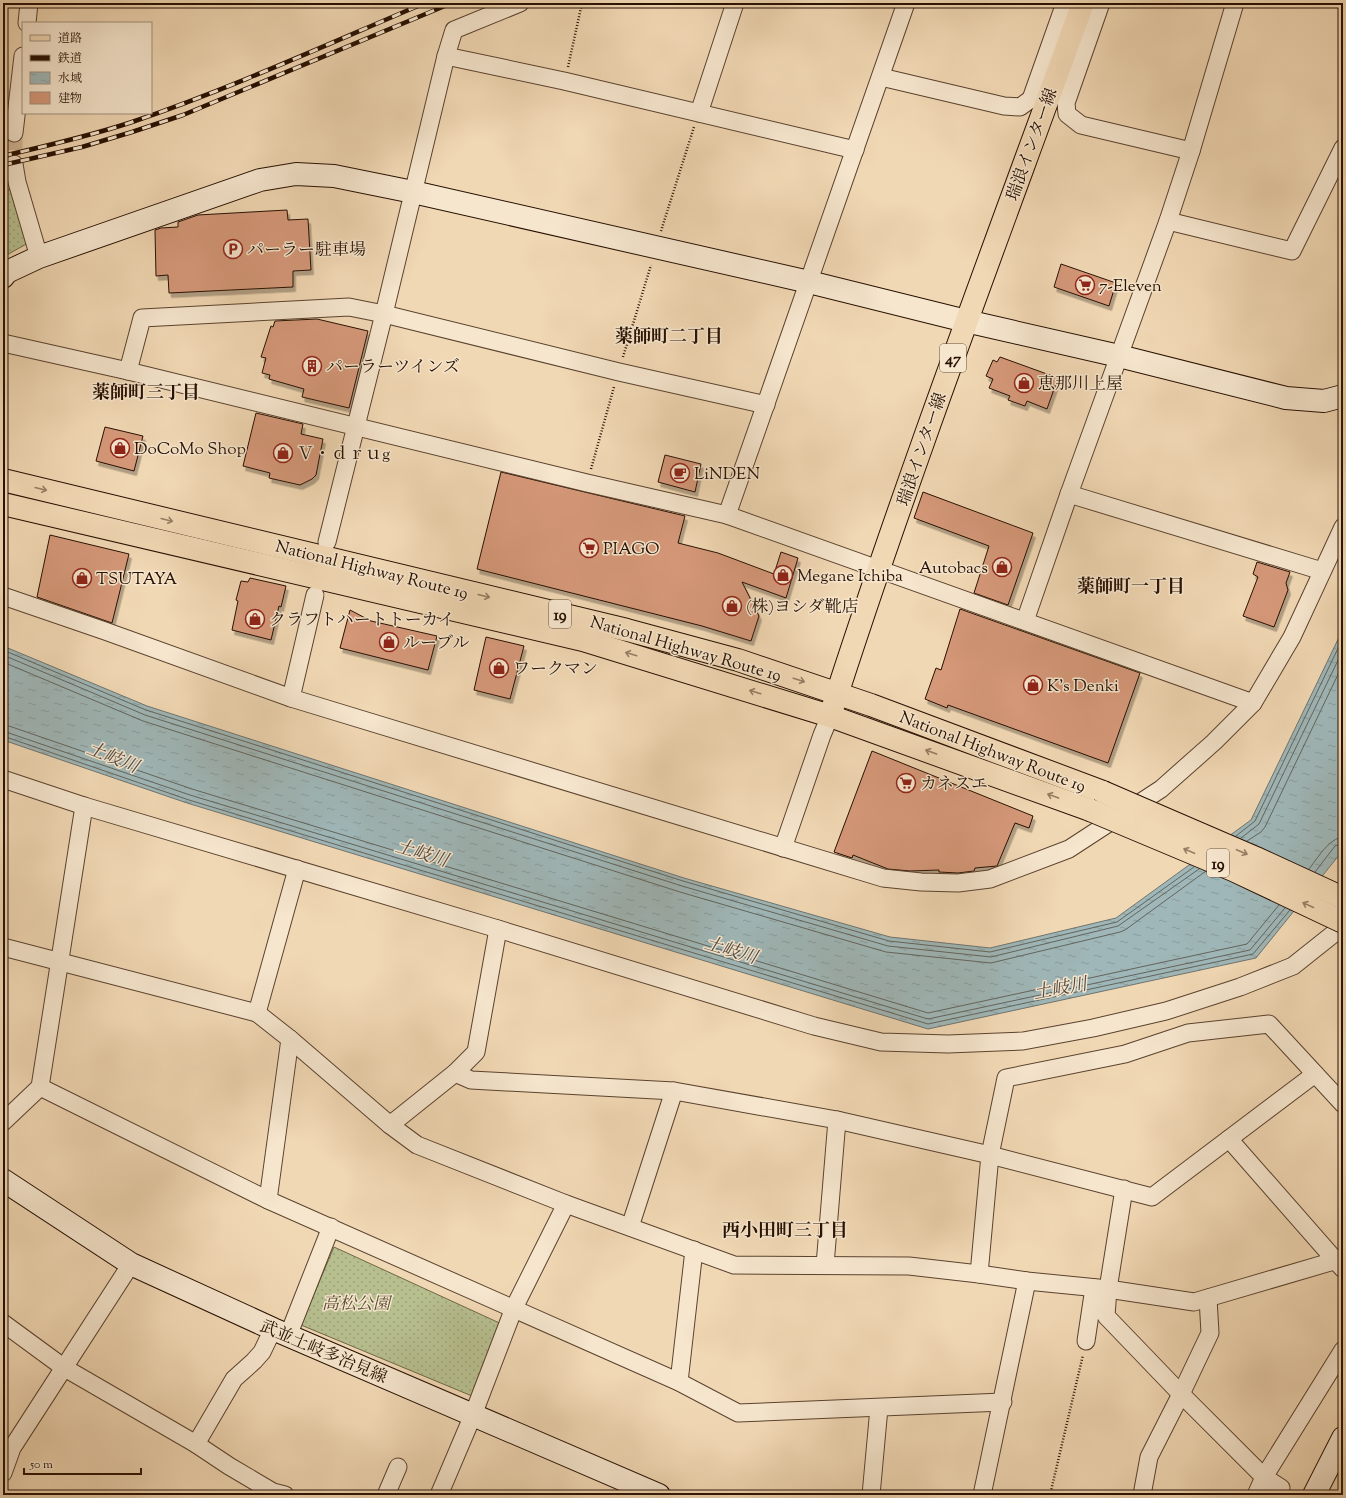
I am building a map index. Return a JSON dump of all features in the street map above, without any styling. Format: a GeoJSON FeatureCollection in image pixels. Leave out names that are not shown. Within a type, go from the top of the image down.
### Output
{"type":"FeatureCollection","features":[{"type":"Feature","properties":{"kind":"main road","name":"瑞浪インター線"},"geometry":{"type":"LineString","coordinates":[[830,716],[879,568],[966,321],[1083,3]]}},
{"type":"Feature","properties":{"kind":"main road","name":"National Highway Route 19"},"geometry":{"type":"LineString","coordinates":[[3,480],[627,630],[738,660],[838,693],[1103,792],[1256,858],[1343,898]]}},
{"type":"Feature","properties":{"kind":"main road","name":"National Highway Route 19"},"geometry":{"type":"LineString","coordinates":[[3,504],[584,640],[830,716],[1090,810],[1233,870],[1343,923]]}},
{"type":"Feature","properties":{"kind":"street"},"geometry":{"type":"LineString","coordinates":[[27,22],[29,3]]}},
{"type":"Feature","properties":{"kind":"street"},"geometry":{"type":"LineString","coordinates":[[327,542],[446,56],[454,30],[520,3]]}},
{"type":"Feature","properties":{"kind":"street"},"geometry":{"type":"LineString","coordinates":[[699,113],[735,3]]}},
{"type":"Feature","properties":{"kind":"street"},"geometry":{"type":"LineString","coordinates":[[727,515],[906,3]]}},
{"type":"Feature","properties":{"kind":"street"},"geometry":{"type":"LineString","coordinates":[[881,77],[1004,106],[1020,107],[1031,99],[1065,3]]}},
{"type":"Feature","properties":{"kind":"street"},"geometry":{"type":"LineString","coordinates":[[1101,3],[1066,103],[1067,114],[1081,125],[1191,151]]}},
{"type":"Feature","properties":{"kind":"street"},"geometry":{"type":"LineString","coordinates":[[1025,621],[1069,494],[1168,221],[1191,151],[1235,3]]}},
{"type":"Feature","properties":{"kind":"street"},"geometry":{"type":"LineString","coordinates":[[446,56],[564,81],[855,150]]}},
{"type":"Feature","properties":{"kind":"street"},"geometry":{"type":"LineString","coordinates":[[14,133],[22,65]]}},
{"type":"Feature","properties":{"kind":"street"},"geometry":{"type":"LineString","coordinates":[[1168,221],[1292,251],[1343,148]]}},
{"type":"Feature","properties":{"kind":"street"},"geometry":{"type":"LineString","coordinates":[[14,164],[17,182],[39,257]]}},
{"type":"Feature","properties":{"kind":"street"},"geometry":{"type":"LineString","coordinates":[[3,277],[7,272],[39,257],[260,180],[296,174],[334,176],[413,192],[809,282],[966,321],[1119,356],[1286,398],[1324,401],[1343,396]]}},
{"type":"Feature","properties":{"kind":"street"},"geometry":{"type":"LineString","coordinates":[[128,371],[142,318],[349,307],[384,314],[619,372],[766,405]]}},
{"type":"Feature","properties":{"kind":"street"},"geometry":{"type":"LineString","coordinates":[[3,343],[128,371],[587,483],[727,515],[879,568],[1253,703]]}},
{"type":"Feature","properties":{"kind":"street"},"geometry":{"type":"LineString","coordinates":[[1069,494],[1322,571]]}},
{"type":"Feature","properties":{"kind":"street"},"geometry":{"type":"LineString","coordinates":[[3,596],[291,698],[783,848],[883,878],[921,882],[950,882],[990,879],[1068,849],[1161,789],[1209,747],[1253,703],[1292,637],[1343,527]]}},
{"type":"Feature","properties":{"kind":"street"},"geometry":{"type":"LineString","coordinates":[[291,698],[315,594]]}},
{"type":"Feature","properties":{"kind":"street"},"geometry":{"type":"LineString","coordinates":[[783,848],[830,716]]}},
{"type":"Feature","properties":{"kind":"street"},"geometry":{"type":"LineString","coordinates":[[3,779],[84,806],[498,929],[814,1026],[881,1042],[948,1044],[1023,1041],[1093,1028],[1166,1011],[1240,987],[1293,966],[1337,931],[1343,923]]}},
{"type":"Feature","properties":{"kind":"street"},"geometry":{"type":"LineString","coordinates":[[3,1122],[40,1087],[84,806]]}},
{"type":"Feature","properties":{"kind":"street"},"geometry":{"type":"LineString","coordinates":[[257,1013],[297,869]]}},
{"type":"Feature","properties":{"kind":"street"},"geometry":{"type":"LineString","coordinates":[[390,1125],[455,1073],[476,1052],[498,929]]}},
{"type":"Feature","properties":{"kind":"street"},"geometry":{"type":"LineString","coordinates":[[3,947],[257,1013],[417,1146],[566,1204],[734,1265],[909,1266],[1101,1289],[1194,1302],[1339,1265],[1229,1139]]}},
{"type":"Feature","properties":{"kind":"street"},"geometry":{"type":"LineString","coordinates":[[979,1274],[990,1155],[1006,1078],[1126,1054],[1188,1033],[1269,1024],[1343,1104]]}},
{"type":"Feature","properties":{"kind":"street"},"geometry":{"type":"LineString","coordinates":[[268,1200],[290,1039]]}},
{"type":"Feature","properties":{"kind":"street"},"geometry":{"type":"LineString","coordinates":[[455,1073],[471,1080],[674,1091],[837,1120],[990,1155],[1152,1196],[1315,1074]]}},
{"type":"Feature","properties":{"kind":"street"},"geometry":{"type":"LineString","coordinates":[[40,1087],[268,1200],[679,1382],[738,1413],[1003,1402]]}},
{"type":"Feature","properties":{"kind":"street"},"geometry":{"type":"LineString","coordinates":[[630,1227],[674,1091]]}},
{"type":"Feature","properties":{"kind":"street"},"geometry":{"type":"LineString","coordinates":[[825,1265],[837,1120]]}},
{"type":"Feature","properties":{"kind":"street","name":"武並土岐多治見線"},"geometry":{"type":"LineString","coordinates":[[3,1180],[131,1264],[280,1332],[659,1495]]}},
{"type":"Feature","properties":{"kind":"street"},"geometry":{"type":"LineString","coordinates":[[1086,1341],[1101,1289],[1124,1189]]}},
{"type":"Feature","properties":{"kind":"street"},"geometry":{"type":"LineString","coordinates":[[439,1495],[473,1415],[514,1308],[566,1204]]}},
{"type":"Feature","properties":{"kind":"street"},"geometry":{"type":"LineString","coordinates":[[196,1444],[234,1379],[254,1361],[280,1332],[331,1227]]}},
{"type":"Feature","properties":{"kind":"street"},"geometry":{"type":"LineString","coordinates":[[679,1382],[694,1250]]}},
{"type":"Feature","properties":{"kind":"street"},"geometry":{"type":"LineString","coordinates":[[3,1474],[12,1448],[131,1264]]}},
{"type":"Feature","properties":{"kind":"street"},"geometry":{"type":"LineString","coordinates":[[982,1495],[1003,1402],[1027,1281]]}},
{"type":"Feature","properties":{"kind":"street"},"geometry":{"type":"LineString","coordinates":[[1101,1289],[1106,1316],[1264,1477],[1280,1488]]}},
{"type":"Feature","properties":{"kind":"street"},"geometry":{"type":"LineString","coordinates":[[1142,1495],[1149,1457],[1210,1333],[1208,1298]]}},
{"type":"Feature","properties":{"kind":"street"},"geometry":{"type":"LineString","coordinates":[[3,1323],[63,1367],[196,1444],[276,1494]]}},
{"type":"Feature","properties":{"kind":"street"},"geometry":{"type":"LineString","coordinates":[[1256,1495],[1264,1477],[1343,1350]]}},
{"type":"Feature","properties":{"kind":"street"},"geometry":{"type":"LineString","coordinates":[[870,1495],[879,1408]]}},
{"type":"Feature","properties":{"kind":"street"},"geometry":{"type":"LineString","coordinates":[[1314,1495],[1343,1438]]}},
{"type":"Feature","properties":{"kind":"street"},"geometry":{"type":"LineString","coordinates":[[386,1495],[398,1467]]}},
{"type":"Feature","properties":{"kind":"path"},"geometry":{"type":"LineString","coordinates":[[564,81],[582,3]]}},
{"type":"Feature","properties":{"kind":"path"},"geometry":{"type":"LineString","coordinates":[[587,483],[656,247],[699,113]]}},
{"type":"Feature","properties":{"kind":"path"},"geometry":{"type":"LineString","coordinates":[[1050,1495],[1086,1341]]}},
{"type":"Feature","properties":{"kind":"green space"},"geometry":{"type":"Polygon","coordinates":[[[13,189],[30,242],[3,257],[3,191],[13,189]]]}},
{"type":"Feature","properties":{"kind":"green space","name":"高松公園"},"geometry":{"type":"Polygon","coordinates":[[[334,1247],[506,1326],[472,1396],[301,1325],[334,1247]]]}},
{"type":"Feature","properties":{"kind":"water","name":"土岐川"},"geometry":{"type":"Polygon","coordinates":[[[1343,629],[1343,847],[1340,854],[1256,958],[928,1029],[187,803],[3,740],[3,646],[147,706],[684,878],[890,937],[990,948],[1116,918],[1251,820],[1343,629]]]}},
{"type":"Feature","properties":{"kind":"building","name":"パーラー駐車場"},"geometry":{"type":"Polygon","coordinates":[[[287,210],[288,220],[308,219],[311,270],[293,271],[293,287],[169,293],[168,275],[156,276],[155,230],[161,228],[178,227],[178,222],[198,215],[287,210]]]}},
{"type":"Feature","properties":{"kind":"building","name":"7-Eleven"},"geometry":{"type":"Polygon","coordinates":[[[1061,264],[1116,283],[1109,306],[1054,287],[1061,264]]]}},
{"type":"Feature","properties":{"kind":"building","name":"パーラーツインズ"},"geometry":{"type":"Polygon","coordinates":[[[317,319],[368,331],[349,408],[302,397],[304,389],[269,379],[270,375],[262,373],[266,358],[261,357],[271,326],[273,327],[275,321],[317,319]]]}},
{"type":"Feature","properties":{"kind":"building","name":"恵那川上屋"},"geometry":{"type":"Polygon","coordinates":[[[1000,357],[1058,378],[1047,409],[1027,401],[1025,406],[1008,400],[1010,396],[989,388],[993,379],[986,376],[993,360],[997,362],[1000,357]]]}},
{"type":"Feature","properties":{"kind":"building","name":"Ｖ・ｄｒｕg"},"geometry":{"type":"Polygon","coordinates":[[[256,413],[303,424],[301,434],[323,439],[316,475],[312,479],[300,485],[269,478],[270,473],[243,466],[256,413]]]}},
{"type":"Feature","properties":{"kind":"building","name":"DoCoMo Shop"},"geometry":{"type":"Polygon","coordinates":[[[105,427],[143,436],[134,471],[96,461],[105,427]]]}},
{"type":"Feature","properties":{"kind":"building","name":"LiNDEN"},"geometry":{"type":"Polygon","coordinates":[[[665,455],[701,464],[695,492],[658,482],[665,455]]]}},
{"type":"Feature","properties":{"kind":"building","name":"PIAGO"},"geometry":{"type":"Polygon","coordinates":[[[501,472],[685,516],[678,543],[718,553],[774,574],[781,552],[798,558],[786,598],[742,582],[759,616],[751,641],[702,626],[477,569],[501,472]]]}},
{"type":"Feature","properties":{"kind":"building","name":"Autobacs"},"geometry":{"type":"Polygon","coordinates":[[[923,492],[1033,533],[1008,605],[974,593],[989,546],[914,518],[923,492]]]}},
{"type":"Feature","properties":{"kind":"building","name":"TSUTAYA"},"geometry":{"type":"Polygon","coordinates":[[[50,535],[129,554],[112,623],[37,597],[50,535]]]}},
{"type":"Feature","properties":{"kind":"building"},"geometry":{"type":"Polygon","coordinates":[[[1257,562],[1290,572],[1286,583],[1288,590],[1274,627],[1243,616],[1258,577],[1253,574],[1257,562]]]}},
{"type":"Feature","properties":{"kind":"building","name":"クラフトハートトーカイ"},"geometry":{"type":"Polygon","coordinates":[[[250,578],[286,586],[281,607],[279,606],[271,640],[232,630],[238,601],[236,600],[241,581],[248,582],[250,578]]]}},
{"type":"Feature","properties":{"kind":"building","name":"K's Denki"},"geometry":{"type":"Polygon","coordinates":[[[960,609],[1140,673],[1108,763],[948,705],[947,708],[925,699],[936,668],[941,670],[960,609]]]}},
{"type":"Feature","properties":{"kind":"building","name":"ルーブル"},"geometry":{"type":"Polygon","coordinates":[[[350,610],[371,621],[437,636],[428,670],[340,648],[350,610]]]}},
{"type":"Feature","properties":{"kind":"building","name":"ワークマン"},"geometry":{"type":"Polygon","coordinates":[[[486,637],[524,646],[510,699],[474,690],[486,637]]]}},
{"type":"Feature","properties":{"kind":"building","name":"カネスエ"},"geometry":{"type":"Polygon","coordinates":[[[872,751],[1033,816],[1029,828],[1015,823],[997,866],[975,868],[974,871],[958,873],[939,872],[939,870],[910,871],[888,869],[853,855],[852,858],[834,852],[872,751]]]}},
{"type":"Feature","properties":{"kind":"tunnel"},"geometry":{"type":"LineString","coordinates":[[14,133],[14,164]]}},
{"type":"Feature","properties":{"kind":"railway"},"geometry":{"type":"LineString","coordinates":[[3,156],[100,132],[169,109],[280,65],[425,3]]}},
{"type":"Feature","properties":{"kind":"railway"},"geometry":{"type":"LineString","coordinates":[[3,165],[82,147],[183,115],[452,3]]}},
{"type":"Feature","properties":{"kind":"place","name":"パーラー駐車場"},"geometry":{"type":"Point","coordinates":[233,249]}},
{"type":"Feature","properties":{"kind":"place","name":"7-Eleven"},"geometry":{"type":"Point","coordinates":[1085,285]}},
{"type":"Feature","properties":{"kind":"place","name":"パーラーツインズ"},"geometry":{"type":"Point","coordinates":[312,366]}},
{"type":"Feature","properties":{"kind":"place","name":"恵那川上屋"},"geometry":{"type":"Point","coordinates":[1024,383]}},
{"type":"Feature","properties":{"kind":"place","name":"DoCoMo Shop"},"geometry":{"type":"Point","coordinates":[120,448]}},
{"type":"Feature","properties":{"kind":"place","name":"Ｖ・ｄｒｕg"},"geometry":{"type":"Point","coordinates":[283,453]}},
{"type":"Feature","properties":{"kind":"place","name":"LiNDEN"},"geometry":{"type":"Point","coordinates":[680,473]}},
{"type":"Feature","properties":{"kind":"place","name":"PIAGO"},"geometry":{"type":"Point","coordinates":[589,548]}},
{"type":"Feature","properties":{"kind":"place","name":"Autobacs"},"geometry":{"type":"Point","coordinates":[1002,567]}},
{"type":"Feature","properties":{"kind":"place","name":"Megane Ichiba"},"geometry":{"type":"Point","coordinates":[783,575]}},
{"type":"Feature","properties":{"kind":"place","name":"TSUTAYA"},"geometry":{"type":"Point","coordinates":[82,578]}},
{"type":"Feature","properties":{"kind":"place","name":"(株)ヨシダ靴店"},"geometry":{"type":"Point","coordinates":[732,606]}},
{"type":"Feature","properties":{"kind":"place","name":"クラフトハートトーカイ"},"geometry":{"type":"Point","coordinates":[255,619]}},
{"type":"Feature","properties":{"kind":"place","name":"ルーブル"},"geometry":{"type":"Point","coordinates":[389,642]}},
{"type":"Feature","properties":{"kind":"place","name":"ワークマン"},"geometry":{"type":"Point","coordinates":[499,668]}},
{"type":"Feature","properties":{"kind":"place","name":"K's Denki"},"geometry":{"type":"Point","coordinates":[1033,685]}},
{"type":"Feature","properties":{"kind":"place","name":"カネスエ"},"geometry":{"type":"Point","coordinates":[906,783]}},
{"type":"Feature","properties":{"kind":"district","name":"薬師町二丁目"},"geometry":{"type":"Point","coordinates":[669,336]}},
{"type":"Feature","properties":{"kind":"district","name":"薬師町三丁目"},"geometry":{"type":"Point","coordinates":[146,392]}},
{"type":"Feature","properties":{"kind":"district","name":"薬師町一丁目"},"geometry":{"type":"Point","coordinates":[1131,586]}},
{"type":"Feature","properties":{"kind":"district","name":"西小田町三丁目"},"geometry":{"type":"Point","coordinates":[785,1230]}}]}
